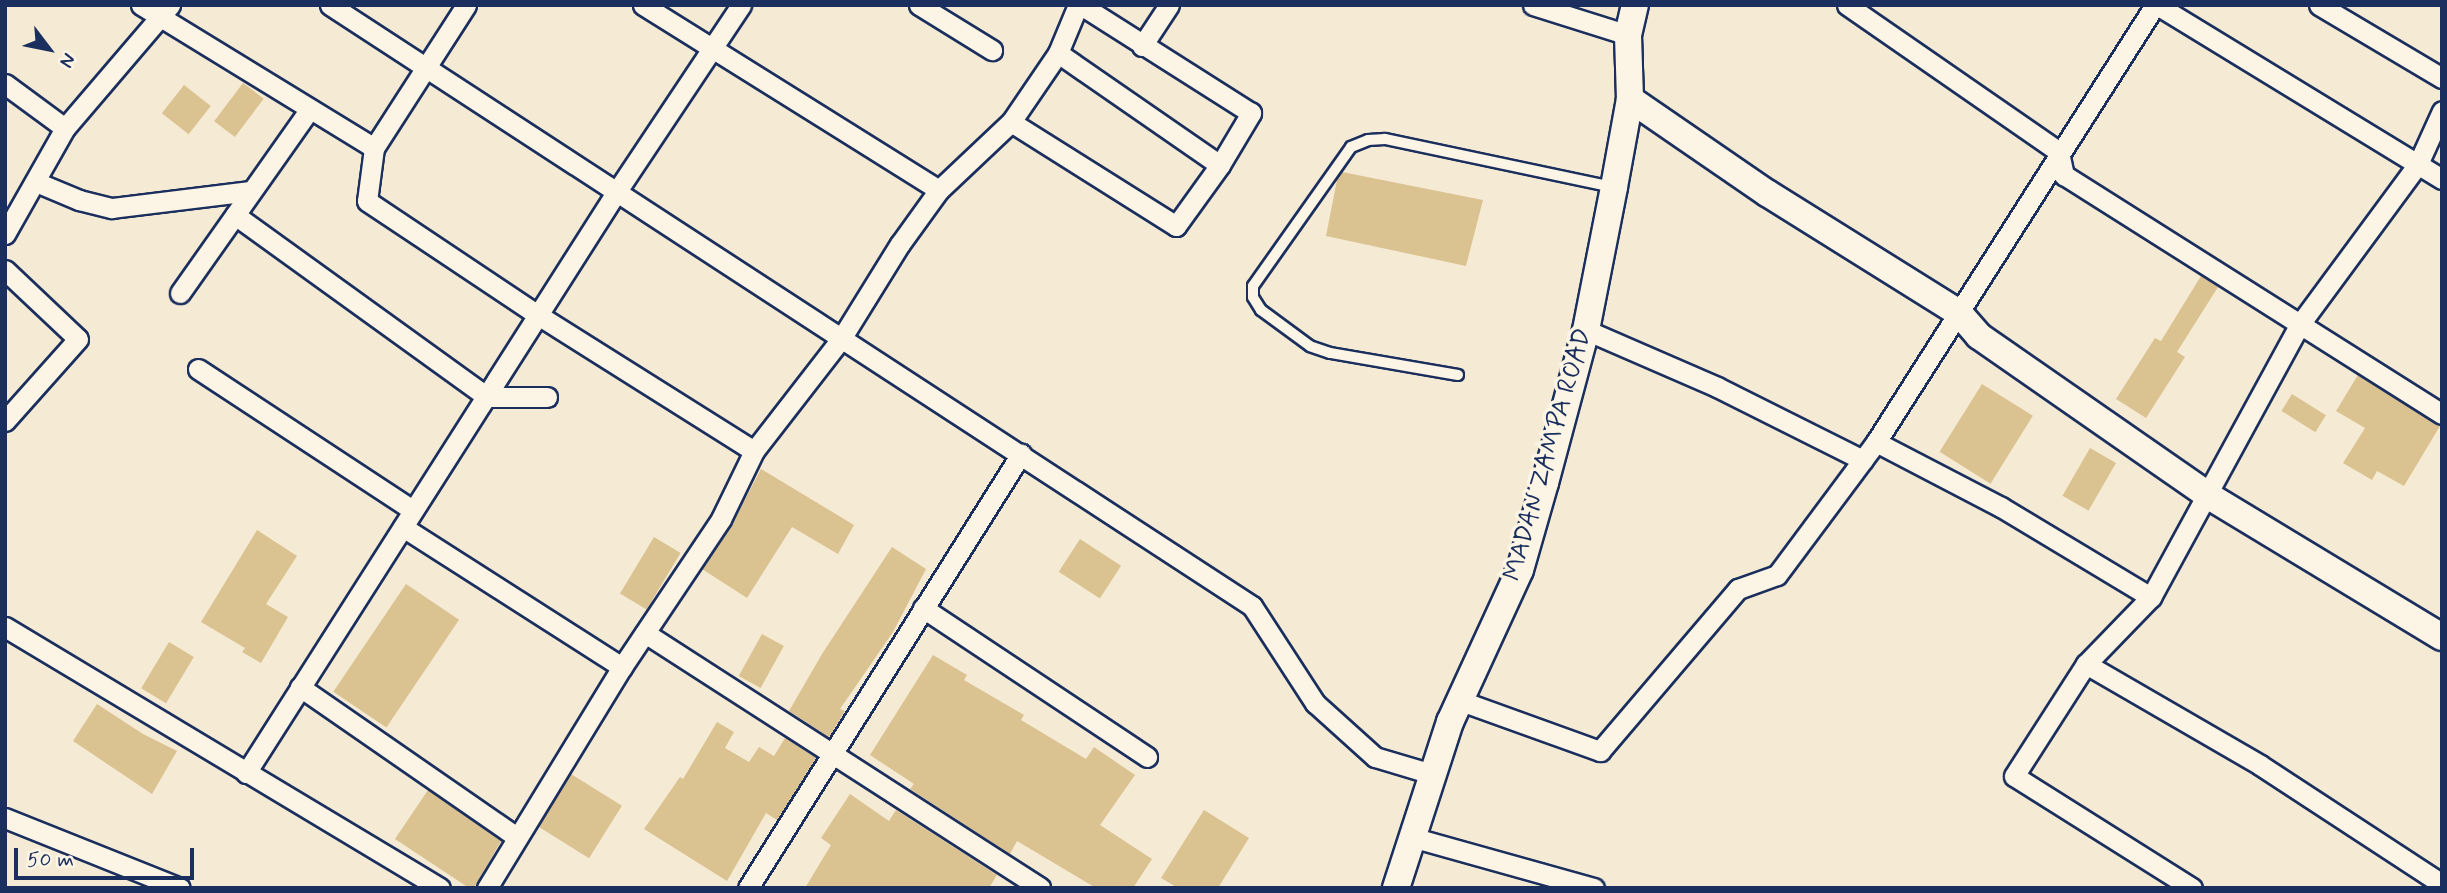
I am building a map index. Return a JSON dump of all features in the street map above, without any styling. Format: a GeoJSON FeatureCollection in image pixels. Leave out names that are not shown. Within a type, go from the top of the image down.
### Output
{"type":"FeatureCollection","features":[{"type":"Feature","properties":{"kind":"street"},"geometry":{"type":"LineString","coordinates":[[141,5],[166,11],[310,109],[374,148]]}},
{"type":"Feature","properties":{"kind":"street"},"geometry":{"type":"LineString","coordinates":[[330,5],[1252,606],[1315,703],[1375,757],[1432,774]]}},
{"type":"Feature","properties":{"kind":"street"},"geometry":{"type":"LineString","coordinates":[[466,5],[374,148],[367,201],[538,315],[754,451]]}},
{"type":"Feature","properties":{"kind":"street"},"geometry":{"type":"LineString","coordinates":[[643,5],[711,50],[939,190]]}},
{"type":"Feature","properties":{"kind":"street"},"geometry":{"type":"LineString","coordinates":[[246,772],[617,191],[741,5]]}},
{"type":"Feature","properties":{"kind":"street"},"geometry":{"type":"LineString","coordinates":[[919,5],[992,50]]}},
{"type":"Feature","properties":{"kind":"street"},"geometry":{"type":"LineString","coordinates":[[487,888],[622,667],[721,519],[754,451],[841,339],[900,244],[939,190],[1011,122],[1058,52],[1079,5],[1251,113],[1220,165],[1176,226],[1011,122]]}},
{"type":"Feature","properties":{"kind":"street"},"geometry":{"type":"LineString","coordinates":[[1142,46],[1169,5]]}},
{"type":"Feature","properties":{"kind":"street"},"geometry":{"type":"LineString","coordinates":[[1533,5],[1628,35]]}},
{"type":"Feature","properties":{"kind":"street","name":"MADAN ZAMPA ROAD"},"geometry":{"type":"LineString","coordinates":[[1396,888],[1432,774],[1461,701],[1520,570],[1586,330],[1630,99],[1628,35],[1635,5]]}},
{"type":"Feature","properties":{"kind":"street"},"geometry":{"type":"LineString","coordinates":[[1847,5],[2060,152],[2064,175],[2442,414]]}},
{"type":"Feature","properties":{"kind":"street"},"geometry":{"type":"LineString","coordinates":[[1461,701],[1600,751],[1738,589],[1777,575],[1876,442],[2156,5],[2442,179]]}},
{"type":"Feature","properties":{"kind":"street"},"geometry":{"type":"LineString","coordinates":[[2319,5],[2442,78]]}},
{"type":"Feature","properties":{"kind":"street"},"geometry":{"type":"LineString","coordinates":[[5,234],[65,128],[166,11]]}},
{"type":"Feature","properties":{"kind":"street"},"geometry":{"type":"LineString","coordinates":[[1058,52],[1220,165]]}},
{"type":"Feature","properties":{"kind":"street"},"geometry":{"type":"LineString","coordinates":[[5,84],[65,128]]}},
{"type":"Feature","properties":{"kind":"street"},"geometry":{"type":"LineString","coordinates":[[1630,99],[1768,193],[1959,313],[1979,337],[2209,496],[2442,637]]}},
{"type":"Feature","properties":{"kind":"street"},"geometry":{"type":"LineString","coordinates":[[180,293],[310,109]]}},
{"type":"Feature","properties":{"kind":"street"},"geometry":{"type":"LineString","coordinates":[[2192,888],[2014,776],[2086,663],[2151,597],[2209,496],[2300,324],[2418,164],[2442,111]]}},
{"type":"Feature","properties":{"kind":"street"},"geometry":{"type":"LineString","coordinates":[[36,182],[79,200],[112,208],[251,191]]}},
{"type":"Feature","properties":{"kind":"street"},"geometry":{"type":"LineString","coordinates":[[235,215],[486,397],[547,397]]}},
{"type":"Feature","properties":{"kind":"street"},"geometry":{"type":"LineString","coordinates":[[5,270],[78,339],[5,421]]}},
{"type":"Feature","properties":{"kind":"street"},"geometry":{"type":"LineString","coordinates":[[1586,330],[1717,387],[1863,460]]}},
{"type":"Feature","properties":{"kind":"street"},"geometry":{"type":"LineString","coordinates":[[198,369],[413,510]]}},
{"type":"Feature","properties":{"kind":"street"},"geometry":{"type":"LineString","coordinates":[[1876,442],[2001,507],[2151,597]]}},
{"type":"Feature","properties":{"kind":"street"},"geometry":{"type":"LineString","coordinates":[[748,888],[1021,454]]}},
{"type":"Feature","properties":{"kind":"street"},"geometry":{"type":"LineString","coordinates":[[402,527],[622,667]]}},
{"type":"Feature","properties":{"kind":"street"},"geometry":{"type":"LineString","coordinates":[[923,608],[1147,757]]}},
{"type":"Feature","properties":{"kind":"street"},"geometry":{"type":"LineString","coordinates":[[5,627],[440,888]]}},
{"type":"Feature","properties":{"kind":"street"},"geometry":{"type":"LineString","coordinates":[[645,633],[1040,888]]}},
{"type":"Feature","properties":{"kind":"street"},"geometry":{"type":"LineString","coordinates":[[2086,663],[2260,765],[2442,884]]}},
{"type":"Feature","properties":{"kind":"street"},"geometry":{"type":"LineString","coordinates":[[300,687],[517,836]]}},
{"type":"Feature","properties":{"kind":"street"},"geometry":{"type":"LineString","coordinates":[[5,818],[180,888]]}},
{"type":"Feature","properties":{"kind":"street"},"geometry":{"type":"LineString","coordinates":[[1411,837],[1594,888]]}},
{"type":"Feature","properties":{"kind":"lane"},"geometry":{"type":"LineString","coordinates":[[1458,375],[1330,353],[1310,346],[1261,310],[1253,297],[1253,286],[1351,147],[1368,140],[1385,139],[1614,187]]}},
{"type":"Feature","properties":{"kind":"building"},"geometry":{"type":"Polygon","coordinates":[[[243,83],[264,99],[235,137],[214,121],[243,83]]]}},
{"type":"Feature","properties":{"kind":"building"},"geometry":{"type":"Polygon","coordinates":[[[184,85],[211,106],[189,134],[162,113],[184,85]]]}},
{"type":"Feature","properties":{"kind":"building"},"geometry":{"type":"Polygon","coordinates":[[[1342,172],[1483,200],[1466,266],[1326,236],[1337,180],[1342,172]]]}},
{"type":"Feature","properties":{"kind":"building"},"geometry":{"type":"Polygon","coordinates":[[[2201,276],[2218,287],[2177,352],[2185,357],[2146,418],[2116,399],[2155,338],[2161,341],[2201,276]]]}},
{"type":"Feature","properties":{"kind":"building"},"geometry":{"type":"Polygon","coordinates":[[[2358,375],[2440,426],[2404,486],[2377,471],[2372,480],[2343,463],[2365,428],[2336,411],[2358,375]]]}},
{"type":"Feature","properties":{"kind":"building"},"geometry":{"type":"Polygon","coordinates":[[[1982,384],[2033,416],[1990,484],[1940,452],[1982,384]]]}},
{"type":"Feature","properties":{"kind":"building"},"geometry":{"type":"Polygon","coordinates":[[[2292,394],[2326,415],[2315,432],[2281,411],[2292,394]]]}},
{"type":"Feature","properties":{"kind":"building"},"geometry":{"type":"Polygon","coordinates":[[[2090,448],[2116,463],[2088,511],[2062,496],[2090,448]]]}},
{"type":"Feature","properties":{"kind":"building"},"geometry":{"type":"Polygon","coordinates":[[[761,469],[854,525],[838,554],[792,527],[747,598],[702,569],[731,526],[761,469]]]}},
{"type":"Feature","properties":{"kind":"building"},"geometry":{"type":"Polygon","coordinates":[[[257,530],[297,556],[266,604],[288,617],[261,663],[242,652],[245,648],[201,622],[257,530]]]}},
{"type":"Feature","properties":{"kind":"building"},"geometry":{"type":"Polygon","coordinates":[[[654,537],[681,553],[647,610],[620,594],[654,537]]]}},
{"type":"Feature","properties":{"kind":"building"},"geometry":{"type":"Polygon","coordinates":[[[1080,539],[1121,566],[1100,598],[1059,572],[1080,539]]]}},
{"type":"Feature","properties":{"kind":"building"},"geometry":{"type":"Polygon","coordinates":[[[892,547],[926,569],[893,632],[840,709],[845,711],[829,737],[789,711],[822,654],[892,547]]]}},
{"type":"Feature","properties":{"kind":"building"},"geometry":{"type":"Polygon","coordinates":[[[406,584],[459,620],[386,728],[333,692],[406,584]]]}},
{"type":"Feature","properties":{"kind":"building"},"geometry":{"type":"Polygon","coordinates":[[[762,634],[784,646],[761,688],[739,676],[762,634]]]}},
{"type":"Feature","properties":{"kind":"building"},"geometry":{"type":"Polygon","coordinates":[[[169,642],[194,657],[166,703],[141,688],[169,642]]]}},
{"type":"Feature","properties":{"kind":"building"},"geometry":{"type":"Polygon","coordinates":[[[933,655],[967,675],[964,680],[1024,715],[1021,720],[1086,759],[1094,747],[1135,775],[1100,825],[1152,859],[1133,888],[1096,888],[1017,841],[1010,854],[910,789],[914,784],[870,755],[933,655]]]}},
{"type":"Feature","properties":{"kind":"building"},"geometry":{"type":"Polygon","coordinates":[[[97,704],[143,734],[177,751],[152,794],[73,741],[97,704]]]}},
{"type":"Feature","properties":{"kind":"building"},"geometry":{"type":"Polygon","coordinates":[[[717,722],[734,732],[725,748],[749,762],[759,747],[774,756],[785,738],[816,758],[777,820],[766,813],[727,881],[644,829],[680,777],[683,779],[717,722]]]}},
{"type":"Feature","properties":{"kind":"building"},"geometry":{"type":"Polygon","coordinates":[[[571,774],[622,806],[589,858],[538,827],[571,774]]]}},
{"type":"Feature","properties":{"kind":"building"},"geometry":{"type":"Polygon","coordinates":[[[428,790],[501,841],[474,888],[469,888],[395,839],[428,790]]]}},
{"type":"Feature","properties":{"kind":"building"},"geometry":{"type":"Polygon","coordinates":[[[850,794],[889,821],[896,810],[997,875],[989,888],[805,888],[831,845],[821,838],[850,794]]]}},
{"type":"Feature","properties":{"kind":"building"},"geometry":{"type":"Polygon","coordinates":[[[1204,810],[1249,838],[1218,888],[1178,888],[1161,878],[1204,810]]]}}]}
